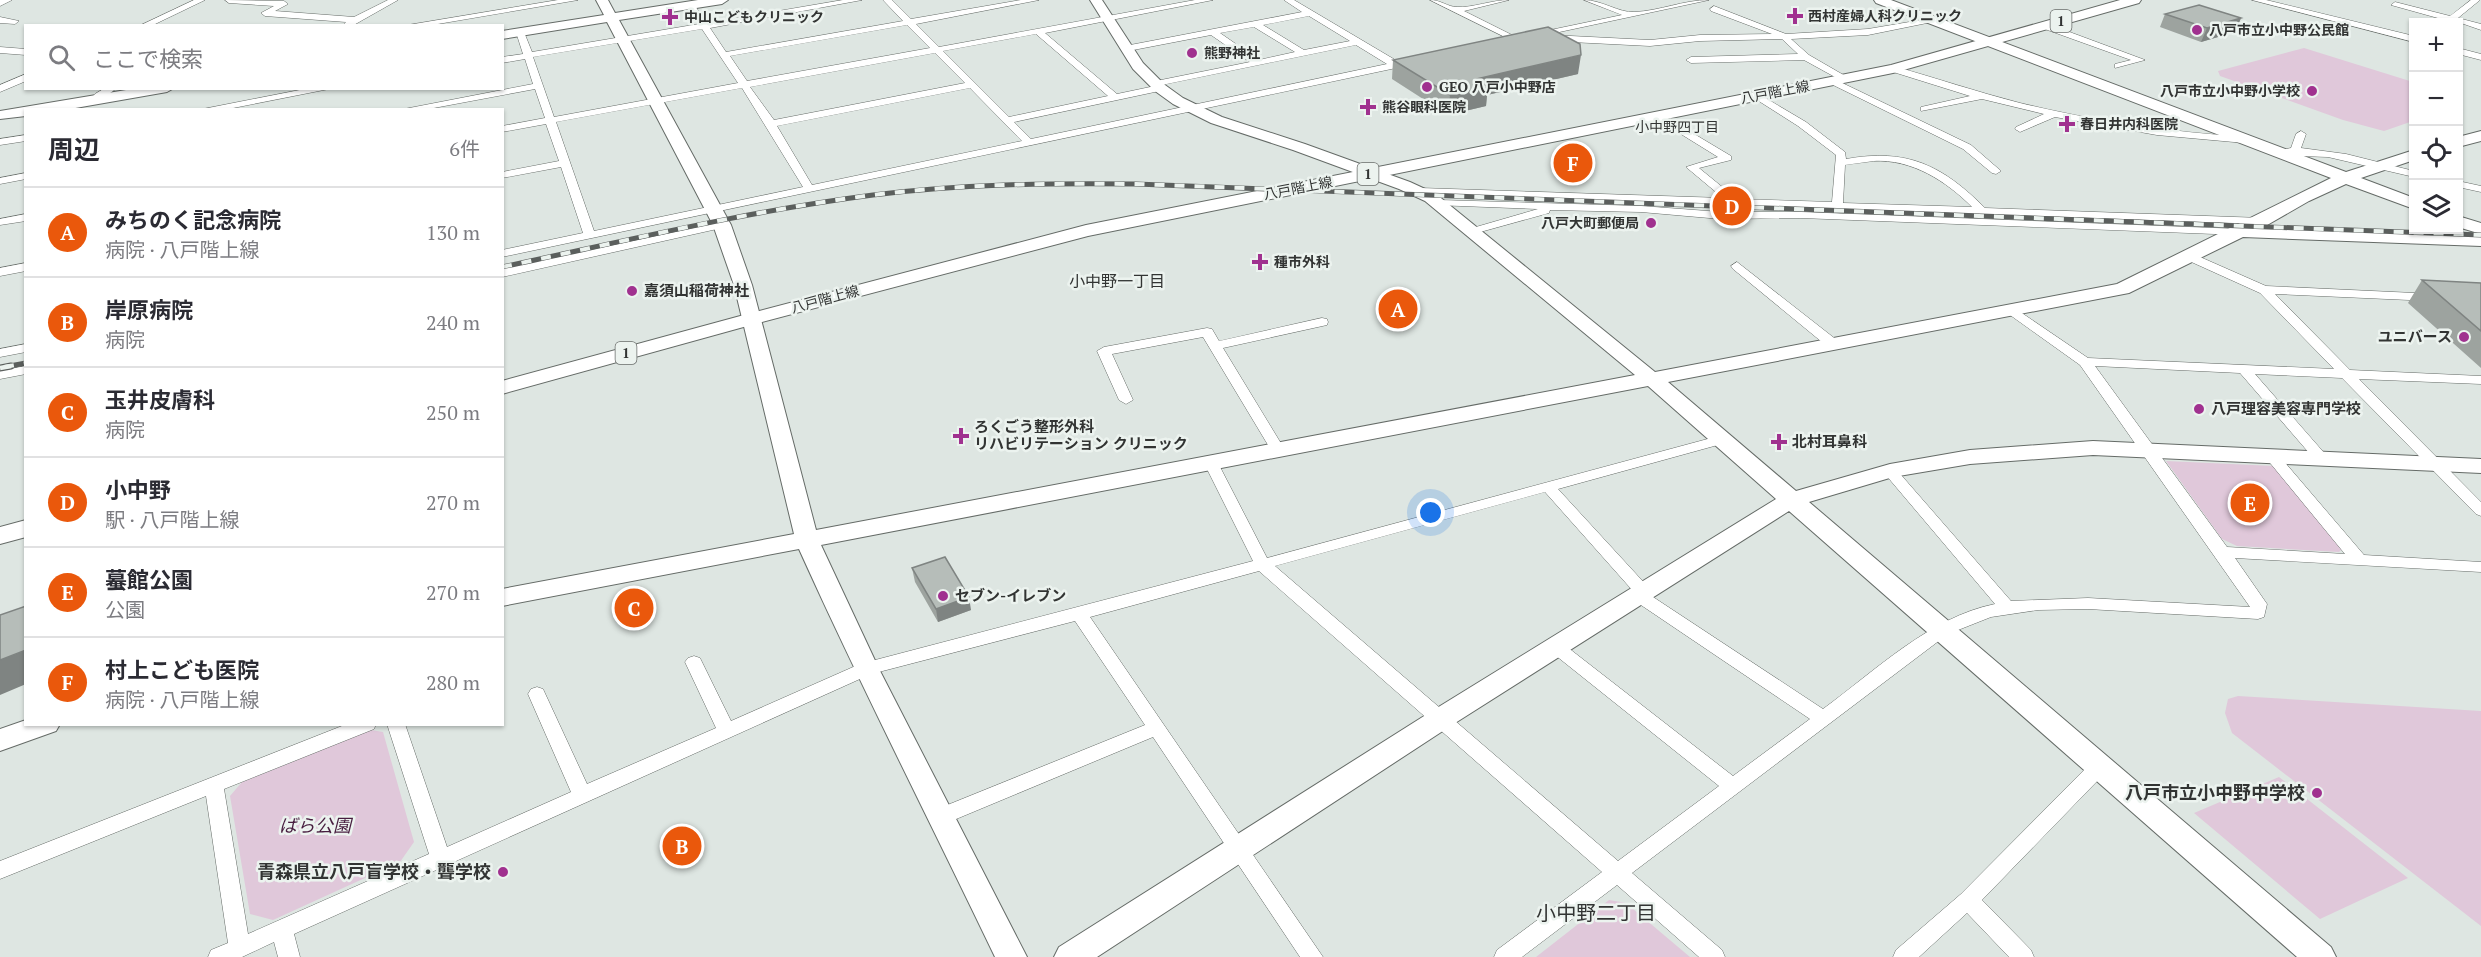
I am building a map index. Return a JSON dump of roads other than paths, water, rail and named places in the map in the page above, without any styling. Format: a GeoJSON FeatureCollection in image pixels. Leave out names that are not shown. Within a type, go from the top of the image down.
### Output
{"type":"FeatureCollection","features":[{"type":"Feature","properties":{"kind":"main road","name":"八戸階上線"},"geometry":{"type":"LineString","coordinates":[[504,387],[751,319],[1086,231],[1893,69],[1989,43],[2130,0]]}},
{"type":"Feature","properties":{"kind":"main road"},"geometry":{"type":"LineString","coordinates":[[0,536],[24,529]]}},
{"type":"Feature","properties":{"kind":"street"},"geometry":{"type":"LineString","coordinates":[[0,3],[8,0]]}},
{"type":"Feature","properties":{"kind":"street"},"geometry":{"type":"LineString","coordinates":[[147,24],[201,0]]}},
{"type":"Feature","properties":{"kind":"street"},"geometry":{"type":"LineString","coordinates":[[229,0],[284,4],[265,13],[356,20]]}},
{"type":"Feature","properties":{"kind":"street"},"geometry":{"type":"LineString","coordinates":[[348,24],[394,0]]}},
{"type":"Feature","properties":{"kind":"street"},"geometry":{"type":"LineString","coordinates":[[419,24],[574,0]]}},
{"type":"Feature","properties":{"kind":"street"},"geometry":{"type":"LineString","coordinates":[[602,0],[717,217],[743,285],[807,541],[866,669],[1011,957]]}},
{"type":"Feature","properties":{"kind":"street"},"geometry":{"type":"LineString","coordinates":[[504,35],[722,0]]}},
{"type":"Feature","properties":{"kind":"street"},"geometry":{"type":"LineString","coordinates":[[504,60],[858,0]]}},
{"type":"Feature","properties":{"kind":"street"},"geometry":{"type":"LineString","coordinates":[[886,0],[1030,143]]}},
{"type":"Feature","properties":{"kind":"street"},"geometry":{"type":"LineString","coordinates":[[722,54],[1035,0]]}},
{"type":"Feature","properties":{"kind":"street"},"geometry":{"type":"LineString","coordinates":[[1096,0],[1142,71],[1158,86],[1191,109],[1215,121],[1302,148],[1369,174],[1398,181],[1430,197],[1652,379],[2320,957]]}},
{"type":"Feature","properties":{"kind":"street"},"geometry":{"type":"LineString","coordinates":[[504,129],[1209,0]]}},
{"type":"Feature","properties":{"kind":"street"},"geometry":{"type":"LineString","coordinates":[[1288,0],[1396,65]]}},
{"type":"Feature","properties":{"kind":"street"},"geometry":{"type":"LineString","coordinates":[[1434,0],[1518,40]]}},
{"type":"Feature","properties":{"kind":"street"},"geometry":{"type":"LineString","coordinates":[[1455,10],[1505,0]]}},
{"type":"Feature","properties":{"kind":"street"},"geometry":{"type":"LineString","coordinates":[[1588,0],[1631,16]]}},
{"type":"Feature","properties":{"kind":"street"},"geometry":{"type":"LineString","coordinates":[[1496,44],[1705,0]]}},
{"type":"Feature","properties":{"kind":"street"},"geometry":{"type":"LineString","coordinates":[[1880,0],[2409,202]]}},
{"type":"Feature","properties":{"kind":"street"},"geometry":{"type":"LineString","coordinates":[[2256,0],[2409,36]]}},
{"type":"Feature","properties":{"kind":"street"},"geometry":{"type":"LineString","coordinates":[[2454,18],[2476,0]]}},
{"type":"Feature","properties":{"kind":"street"},"geometry":{"type":"LineString","coordinates":[[690,5],[742,85],[771,124],[810,189]]}},
{"type":"Feature","properties":{"kind":"street"},"geometry":{"type":"LineString","coordinates":[[2395,5],[2436,18]]}},
{"type":"Feature","properties":{"kind":"street"},"geometry":{"type":"LineString","coordinates":[[1714,9],[1784,37],[1806,57],[1838,80],[1967,147],[1996,171]]}},
{"type":"Feature","properties":{"kind":"street"},"geometry":{"type":"LineString","coordinates":[[1128,48],[1311,13]]}},
{"type":"Feature","properties":{"kind":"street"},"geometry":{"type":"LineString","coordinates":[[0,20],[15,21]]}},
{"type":"Feature","properties":{"kind":"street"},"geometry":{"type":"LineString","coordinates":[[1533,37],[1650,43],[1700,38],[1784,37],[1868,32],[1933,21]]}},
{"type":"Feature","properties":{"kind":"street"},"geometry":{"type":"LineString","coordinates":[[1256,24],[1302,53]]}},
{"type":"Feature","properties":{"kind":"street"},"geometry":{"type":"LineString","coordinates":[[2463,24],[2481,27]]}},
{"type":"Feature","properties":{"kind":"street"},"geometry":{"type":"LineString","coordinates":[[2045,26],[2140,60],[2118,66]]}},
{"type":"Feature","properties":{"kind":"street"},"geometry":{"type":"LineString","coordinates":[[1038,31],[1116,98]]}},
{"type":"Feature","properties":{"kind":"street"},"geometry":{"type":"LineString","coordinates":[[520,32],[590,236]]}},
{"type":"Feature","properties":{"kind":"street"},"geometry":{"type":"LineString","coordinates":[[1213,32],[1258,63]]}},
{"type":"Feature","properties":{"kind":"street"},"geometry":{"type":"LineString","coordinates":[[1008,120],[1116,98],[1158,86],[1357,42]]}},
{"type":"Feature","properties":{"kind":"street"},"geometry":{"type":"LineString","coordinates":[[0,50],[24,52]]}},
{"type":"Feature","properties":{"kind":"street"},"geometry":{"type":"LineString","coordinates":[[2463,52],[2481,57]]}},
{"type":"Feature","properties":{"kind":"street"},"geometry":{"type":"LineString","coordinates":[[1691,60],[1806,57]]}},
{"type":"Feature","properties":{"kind":"street"},"geometry":{"type":"LineString","coordinates":[[504,272],[717,217],[810,189],[1418,60]]}},
{"type":"Feature","properties":{"kind":"street"},"geometry":{"type":"LineString","coordinates":[[1893,69],[2055,113],[2180,134],[2245,140]]}},
{"type":"Feature","properties":{"kind":"street"},"geometry":{"type":"LineString","coordinates":[[0,89],[24,79]]}},
{"type":"Feature","properties":{"kind":"street"},"geometry":{"type":"LineString","coordinates":[[771,124],[971,85]]}},
{"type":"Feature","properties":{"kind":"street"},"geometry":{"type":"LineString","coordinates":[[415,108],[538,86]]}},
{"type":"Feature","properties":{"kind":"street"},"geometry":{"type":"LineString","coordinates":[[95,100],[109,90]]}},
{"type":"Feature","properties":{"kind":"street"},"geometry":{"type":"LineString","coordinates":[[47,108],[155,90]]}},
{"type":"Feature","properties":{"kind":"street"},"geometry":{"type":"LineString","coordinates":[[242,106],[243,90]]}},
{"type":"Feature","properties":{"kind":"street"},"geometry":{"type":"LineString","coordinates":[[222,108],[320,90]]}},
{"type":"Feature","properties":{"kind":"street"},"geometry":{"type":"LineString","coordinates":[[1924,109],[1984,95]]}},
{"type":"Feature","properties":{"kind":"street"},"geometry":{"type":"LineString","coordinates":[[1757,96],[1832,145],[1840,154],[1837,205]]}},
{"type":"Feature","properties":{"kind":"street"},"geometry":{"type":"LineString","coordinates":[[0,115],[24,111]]}},
{"type":"Feature","properties":{"kind":"street"},"geometry":{"type":"LineString","coordinates":[[2020,129],[2055,113]]}},
{"type":"Feature","properties":{"kind":"street"},"geometry":{"type":"LineString","coordinates":[[1659,116],[1726,158],[1691,167],[1733,201]]}},
{"type":"Feature","properties":{"kind":"street"},"geometry":{"type":"LineString","coordinates":[[2296,150],[2301,134]]}},
{"type":"Feature","properties":{"kind":"street"},"geometry":{"type":"LineString","coordinates":[[2463,141],[2481,136]]}},
{"type":"Feature","properties":{"kind":"street"},"geometry":{"type":"LineString","coordinates":[[0,142],[24,138]]}},
{"type":"Feature","properties":{"kind":"street"},"geometry":{"type":"LineString","coordinates":[[2279,153],[2296,150],[2409,173]]}},
{"type":"Feature","properties":{"kind":"street"},"geometry":{"type":"LineString","coordinates":[[504,598],[2122,289],[2241,232],[2303,197],[2345,178],[2409,157]]}},
{"type":"Feature","properties":{"kind":"street"},"geometry":{"type":"LineString","coordinates":[[1841,163],[1875,158],[1904,161],[1953,184],[1981,210]]}},
{"type":"Feature","properties":{"kind":"street"},"geometry":{"type":"LineString","coordinates":[[504,175],[565,163]]}},
{"type":"Feature","properties":{"kind":"street"},"geometry":{"type":"LineString","coordinates":[[0,181],[24,176]]}},
{"type":"Feature","properties":{"kind":"street"},"geometry":{"type":"LineString","coordinates":[[2463,185],[2481,189]]}},
{"type":"Feature","properties":{"kind":"street"},"geometry":{"type":"LineString","coordinates":[[1430,197],[1733,201],[2262,221]]}},
{"type":"Feature","properties":{"kind":"street"},"geometry":{"type":"LineString","coordinates":[[1430,197],[1559,207],[1720,215],[1801,215],[2481,242]]}},
{"type":"Feature","properties":{"kind":"street"},"geometry":{"type":"LineString","coordinates":[[1473,231],[1559,207]]}},
{"type":"Feature","properties":{"kind":"street"},"geometry":{"type":"LineString","coordinates":[[0,222],[24,217]]}},
{"type":"Feature","properties":{"kind":"street"},"geometry":{"type":"LineString","coordinates":[[504,254],[590,236],[717,217]]}},
{"type":"Feature","properties":{"kind":"street"},"geometry":{"type":"LineString","coordinates":[[2463,222],[2481,229]]}},
{"type":"Feature","properties":{"kind":"street"},"geometry":{"type":"LineString","coordinates":[[2191,257],[2264,290],[2481,511]]}},
{"type":"Feature","properties":{"kind":"street"},"geometry":{"type":"LineString","coordinates":[[1737,266],[1833,344]]}},
{"type":"Feature","properties":{"kind":"street"},"geometry":{"type":"LineString","coordinates":[[0,272],[24,267]]}},
{"type":"Feature","properties":{"kind":"street"},"geometry":{"type":"LineString","coordinates":[[2264,290],[2447,297]]}},
{"type":"Feature","properties":{"kind":"street"},"geometry":{"type":"LineString","coordinates":[[1505,957],[1942,630],[1962,619],[2007,607],[2067,603],[2258,613],[2259,604],[2085,362],[2009,310]]}},
{"type":"Feature","properties":{"kind":"street"},"geometry":{"type":"LineString","coordinates":[[1215,346],[1322,322]]}},
{"type":"Feature","properties":{"kind":"street"},"geometry":{"type":"LineString","coordinates":[[1126,400],[1104,351],[1207,332],[1278,450]]}},
{"type":"Feature","properties":{"kind":"street"},"geometry":{"type":"LineString","coordinates":[[0,353],[24,348]]}},
{"type":"Feature","properties":{"kind":"street"},"geometry":{"type":"LineString","coordinates":[[2085,362],[2481,380]]}},
{"type":"Feature","properties":{"kind":"street"},"geometry":{"type":"LineString","coordinates":[[2244,369],[2321,458]]}},
{"type":"Feature","properties":{"kind":"street"},"geometry":{"type":"LineString","coordinates":[[0,375],[24,370]]}},
{"type":"Feature","properties":{"kind":"street"},"geometry":{"type":"LineString","coordinates":[[219,957],[866,669],[1079,614],[1720,440]]}},
{"type":"Feature","properties":{"kind":"street"},"geometry":{"type":"LineString","coordinates":[[1070,957],[1237,848],[1790,500],[1890,471],[1970,457],[2092,448],[2481,466]]}},
{"type":"Feature","properties":{"kind":"street"},"geometry":{"type":"LineString","coordinates":[[2271,455],[2360,561]]}},
{"type":"Feature","properties":{"kind":"street"},"geometry":{"type":"LineString","coordinates":[[1211,463],[1262,564],[1442,718],[1714,957]]}},
{"type":"Feature","properties":{"kind":"street"},"geometry":{"type":"LineString","coordinates":[[1890,471],[2007,607]]}},
{"type":"Feature","properties":{"kind":"street"},"geometry":{"type":"LineString","coordinates":[[1548,487],[1641,593],[1824,719]]}},
{"type":"Feature","properties":{"kind":"street"},"geometry":{"type":"LineString","coordinates":[[2222,552],[2481,567]]}},
{"type":"Feature","properties":{"kind":"street"},"geometry":{"type":"LineString","coordinates":[[1079,614],[1312,957]]}},
{"type":"Feature","properties":{"kind":"street"},"geometry":{"type":"LineString","coordinates":[[1556,647],[1733,786]]}},
{"type":"Feature","properties":{"kind":"street"},"geometry":{"type":"LineString","coordinates":[[694,662],[727,731]]}},
{"type":"Feature","properties":{"kind":"street"},"geometry":{"type":"LineString","coordinates":[[537,694],[582,796]]}},
{"type":"Feature","properties":{"kind":"street"},"geometry":{"type":"LineString","coordinates":[[0,740],[40,726]]}},
{"type":"Feature","properties":{"kind":"street"},"geometry":{"type":"LineString","coordinates":[[0,870],[363,726]]}},
{"type":"Feature","properties":{"kind":"street"},"geometry":{"type":"LineString","coordinates":[[397,726],[441,860]]}},
{"type":"Feature","properties":{"kind":"street"},"geometry":{"type":"LineString","coordinates":[[942,816],[1156,728]]}},
{"type":"Feature","properties":{"kind":"street"},"geometry":{"type":"LineString","coordinates":[[1904,957],[1968,900],[2098,767]]}},
{"type":"Feature","properties":{"kind":"street"},"geometry":{"type":"LineString","coordinates":[[214,785],[239,948]]}},
{"type":"Feature","properties":{"kind":"street"},"geometry":{"type":"LineString","coordinates":[[1968,900],[2023,957]]}},
{"type":"Feature","properties":{"kind":"street"},"geometry":{"type":"LineString","coordinates":[[282,930],[289,957]]}},
{"type":"Feature","properties":{"kind":"railway"},"geometry":{"type":"LineString","coordinates":[[504,267],[780,209],[938,188],[1037,184],[1136,184],[2481,235]]}},
{"type":"Feature","properties":{"kind":"railway"},"geometry":{"type":"LineString","coordinates":[[4,367],[24,363]]}},
{"type":"Feature","properties":{"kind":"railway"},"geometry":{"type":"LineString","coordinates":[[0,368],[11,366]]}},
{"type":"Feature","properties":{"kind":"place","name":"西村産婦人科クリニック"},"geometry":{"type":"Point","coordinates":[1795,16]}},
{"type":"Feature","properties":{"kind":"place","name":"中山こどもクリニック"},"geometry":{"type":"Point","coordinates":[670,17]}},
{"type":"Feature","properties":{"kind":"place","name":"八戸市立小中野公民館"},"geometry":{"type":"Point","coordinates":[2197,30]}},
{"type":"Feature","properties":{"kind":"place","name":"熊野神社"},"geometry":{"type":"Point","coordinates":[1192,53]}},
{"type":"Feature","properties":{"kind":"place","name":"GEO 八戸小中野店"},"geometry":{"type":"Point","coordinates":[1427,87]}},
{"type":"Feature","properties":{"kind":"place","name":"八戸市立小中野小学校"},"geometry":{"type":"Point","coordinates":[2312,91]}},
{"type":"Feature","properties":{"kind":"place","name":"熊谷眼科医院"},"geometry":{"type":"Point","coordinates":[1368,107]}},
{"type":"Feature","properties":{"kind":"place","name":"春日井内科医院"},"geometry":{"type":"Point","coordinates":[2067,124]}},
{"type":"Feature","properties":{"kind":"place","name":"村上こども医院"},"geometry":{"type":"Point","coordinates":[1573,163]}},
{"type":"Feature","properties":{"kind":"place","name":"小中野"},"geometry":{"type":"Point","coordinates":[1732,206]}},
{"type":"Feature","properties":{"kind":"place","name":"八戸大町郵便局"},"geometry":{"type":"Point","coordinates":[1651,223]}},
{"type":"Feature","properties":{"kind":"place","name":"種市外科"},"geometry":{"type":"Point","coordinates":[1260,262]}},
{"type":"Feature","properties":{"kind":"place","name":"嘉須山稲荷神社"},"geometry":{"type":"Point","coordinates":[632,291]}},
{"type":"Feature","properties":{"kind":"place","name":"みちのく記念病院"},"geometry":{"type":"Point","coordinates":[1398,309]}},
{"type":"Feature","properties":{"kind":"place","name":"ユニバース"},"geometry":{"type":"Point","coordinates":[2464,337]}},
{"type":"Feature","properties":{"kind":"place","name":"八戸理容美容専門学校"},"geometry":{"type":"Point","coordinates":[2199,409]}},
{"type":"Feature","properties":{"kind":"place","name":"ろくごう整形外科 リハビリテーション クリニック"},"geometry":{"type":"Point","coordinates":[961,436]}},
{"type":"Feature","properties":{"kind":"place","name":"北村耳鼻科"},"geometry":{"type":"Point","coordinates":[1779,442]}},
{"type":"Feature","properties":{"kind":"place","name":"蟇館公園"},"geometry":{"type":"Point","coordinates":[2250,503]}},
{"type":"Feature","properties":{"kind":"place","name":"セブン-イレブン"},"geometry":{"type":"Point","coordinates":[943,596]}},
{"type":"Feature","properties":{"kind":"place","name":"玉井皮膚科"},"geometry":{"type":"Point","coordinates":[634,608]}},
{"type":"Feature","properties":{"kind":"place","name":"八戸市立小中野中学校"},"geometry":{"type":"Point","coordinates":[2317,793]}},
{"type":"Feature","properties":{"kind":"place","name":"岸原病院"},"geometry":{"type":"Point","coordinates":[682,846]}},
{"type":"Feature","properties":{"kind":"place","name":"青森県立八戸盲学校・聾学校"},"geometry":{"type":"Point","coordinates":[503,872]}},
{"type":"Feature","properties":{"kind":"district","name":"小中野四丁目"},"geometry":{"type":"Point","coordinates":[1677,127]}},
{"type":"Feature","properties":{"kind":"district","name":"小中野一丁目"},"geometry":{"type":"Point","coordinates":[1117,281]}},
{"type":"Feature","properties":{"kind":"district","name":"小中野二丁目"},"geometry":{"type":"Point","coordinates":[1596,913]}},
{"type":"Feature","properties":{"kind":"park label","name":"ばら公園"},"geometry":{"type":"Point","coordinates":[315,826]}}]}
